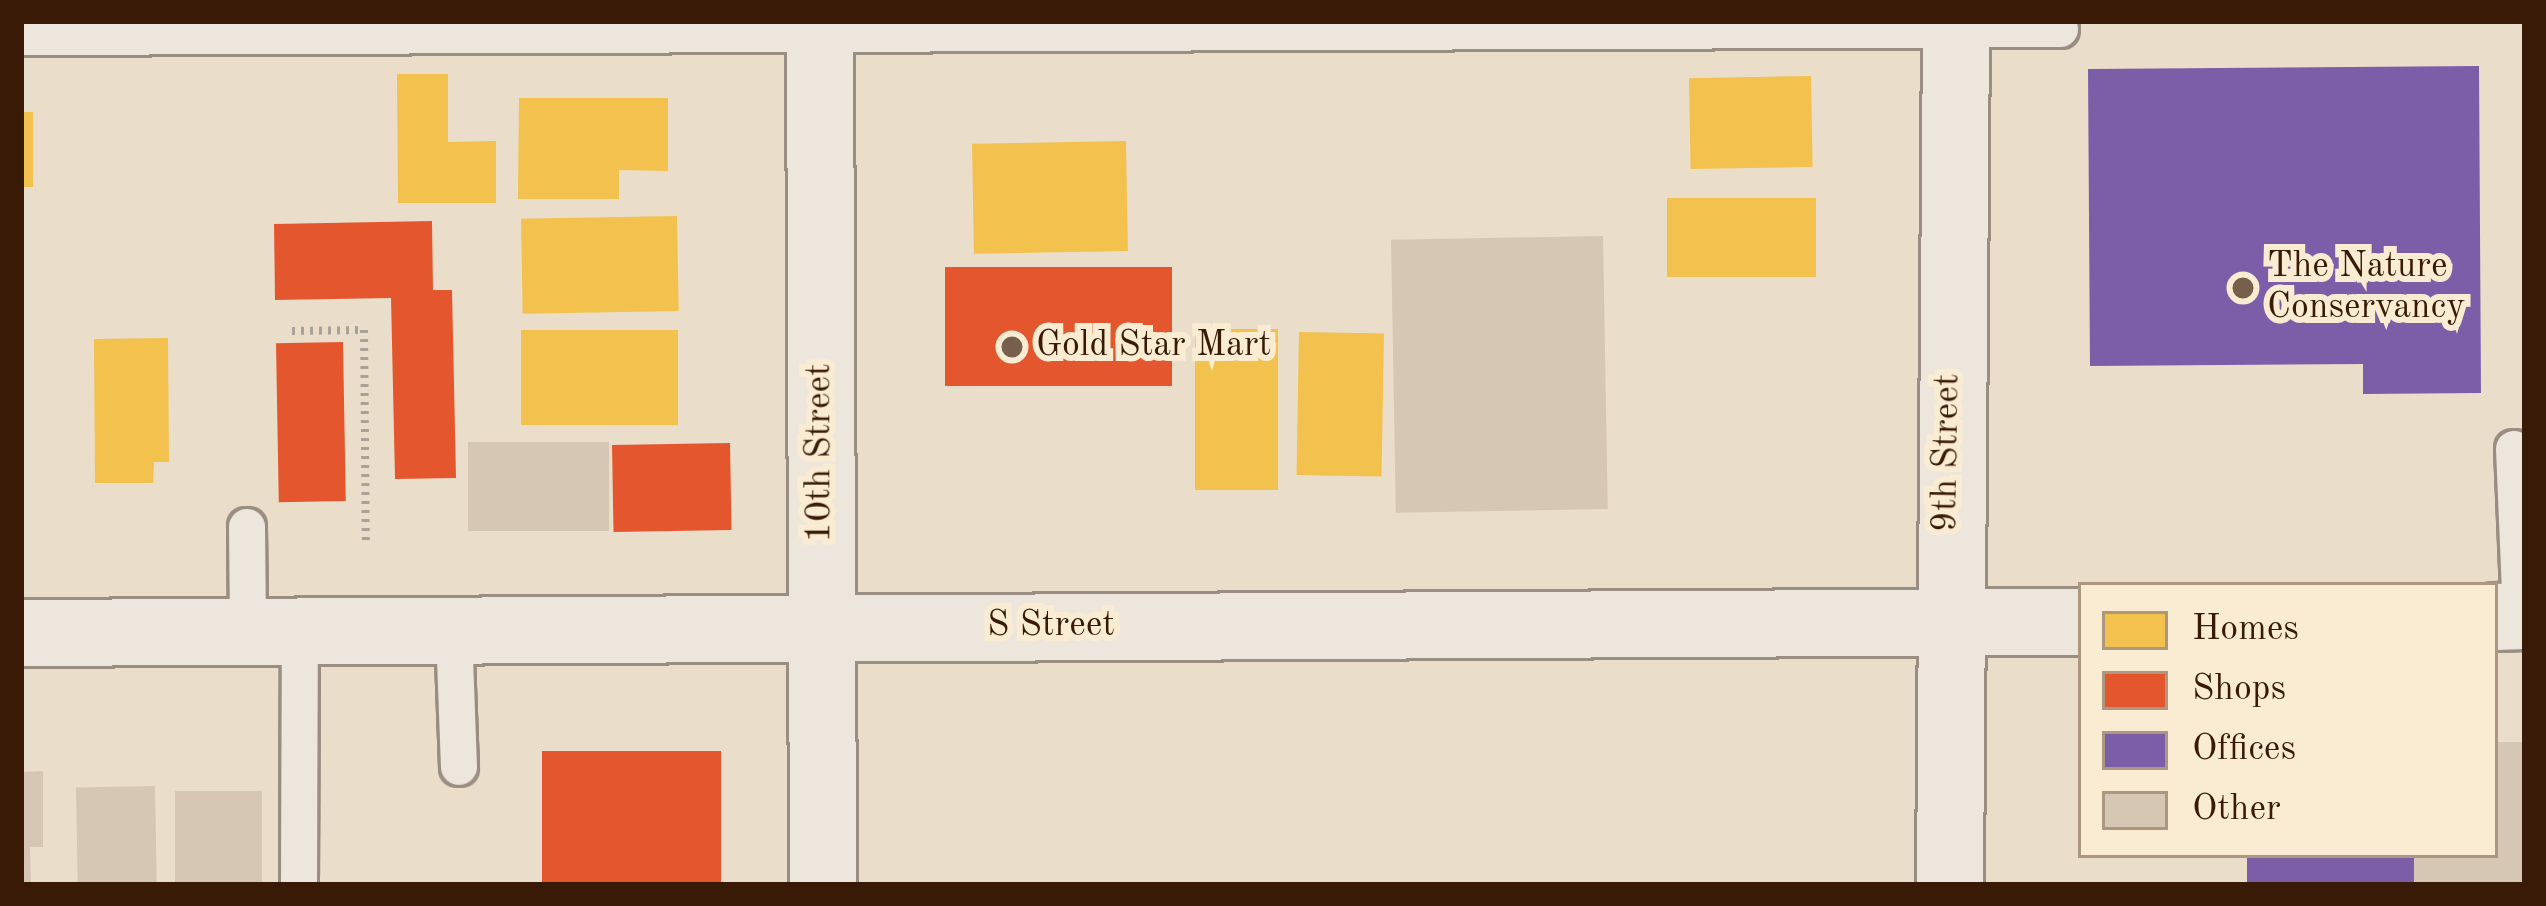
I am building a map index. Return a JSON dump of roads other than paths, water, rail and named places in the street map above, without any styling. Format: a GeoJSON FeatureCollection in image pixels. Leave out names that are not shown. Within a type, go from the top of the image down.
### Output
{"type":"FeatureCollection","features":[{"type":"Feature","properties":{"kind":"street","name":"9th Street"},"geometry":{"type":"LineString","coordinates":[[1949,885],[1956,26]]}},
{"type":"Feature","properties":{"kind":"street","name":"10th Street"},"geometry":{"type":"LineString","coordinates":[[820,28],[823,885]]}},
{"type":"Feature","properties":{"kind":"street","name":"S Street"},"geometry":{"type":"LineString","coordinates":[[21,633],[2078,622]]}},
{"type":"Feature","properties":{"kind":"lane"},"geometry":{"type":"LineString","coordinates":[[21,37],[820,28],[2060,29]]}},
{"type":"Feature","properties":{"kind":"lane"},"geometry":{"type":"LineString","coordinates":[[2514,449],[2514,616]]}},
{"type":"Feature","properties":{"kind":"lane"},"geometry":{"type":"LineString","coordinates":[[248,527],[274,632],[299,885]]}},
{"type":"Feature","properties":{"kind":"lane"},"geometry":{"type":"LineString","coordinates":[[454,631],[459,767]]}},
{"type":"Feature","properties":{"kind":"place","name":"The Nature Conservancy"},"geometry":{"type":"Point","coordinates":[2243,288]}},
{"type":"Feature","properties":{"kind":"place","name":"Gold Star Mart"},"geometry":{"type":"Point","coordinates":[1012,347]}}]}
